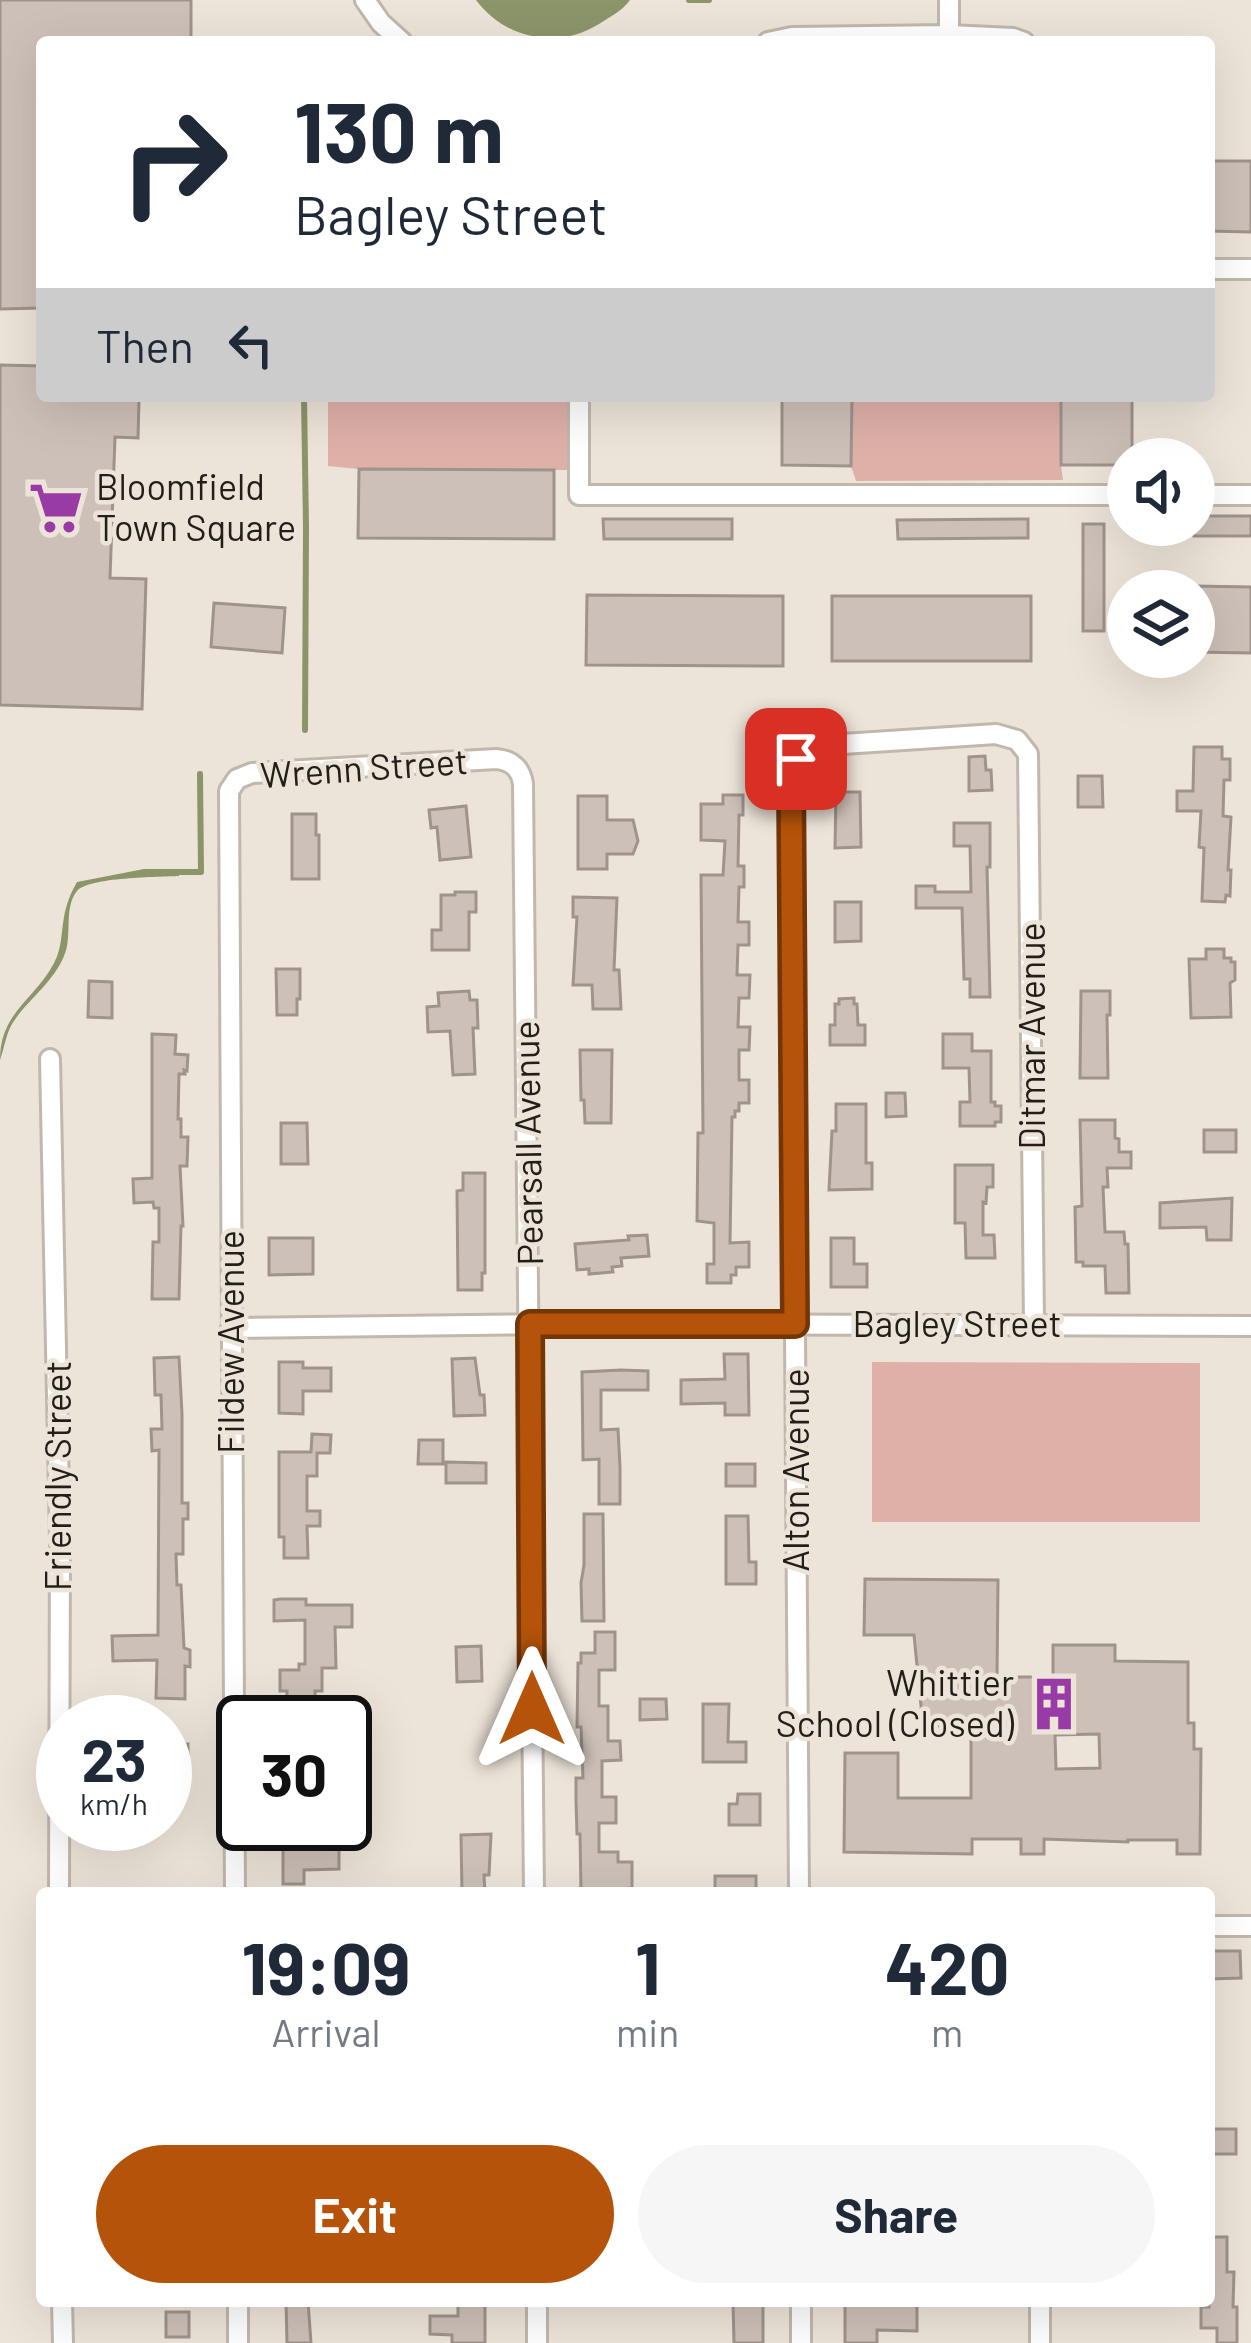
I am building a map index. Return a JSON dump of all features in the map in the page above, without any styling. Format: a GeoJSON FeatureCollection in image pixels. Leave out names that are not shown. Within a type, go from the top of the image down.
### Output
{"type":"FeatureCollection","features":[{"type":"Feature","properties":{"kind":"street"},"geometry":{"type":"LineString","coordinates":[[365,0],[395,36]]}},
{"type":"Feature","properties":{"kind":"street"},"geometry":{"type":"LineString","coordinates":[[949,0],[949,35]]}},
{"type":"Feature","properties":{"kind":"street"},"geometry":{"type":"LineString","coordinates":[[916,36],[970,36]]}},
{"type":"Feature","properties":{"kind":"street"},"geometry":{"type":"LineString","coordinates":[[1215,269],[1251,268]]}},
{"type":"Feature","properties":{"kind":"street"},"geometry":{"type":"LineString","coordinates":[[579,402],[580,495],[1107,496]]}},
{"type":"Feature","properties":{"kind":"street"},"geometry":{"type":"LineString","coordinates":[[1215,496],[1251,496]]}},
{"type":"Feature","properties":{"kind":"street","name":"Ditmar Avenue"},"geometry":{"type":"LineString","coordinates":[[796,759],[818,744],[996,734],[1010,736],[1026,750],[1030,765],[1034,1324]]}},
{"type":"Feature","properties":{"kind":"street","name":"Alton Avenue"},"geometry":{"type":"LineString","coordinates":[[796,759],[791,775],[799,1887]]}},
{"type":"Feature","properties":{"kind":"street","name":"Wrenn Street"},"geometry":{"type":"LineString","coordinates":[[229,791],[240,777],[253,773],[507,761]]}},
{"type":"Feature","properties":{"kind":"street","name":"Pearsall Avenue"},"geometry":{"type":"LineString","coordinates":[[507,761],[519,771],[523,784],[534,1887]]}},
{"type":"Feature","properties":{"kind":"street","name":"Fildew Avenue"},"geometry":{"type":"LineString","coordinates":[[229,791],[236,1887]]}},
{"type":"Feature","properties":{"kind":"street","name":"Friendly Street"},"geometry":{"type":"LineString","coordinates":[[50,1059],[60,1541],[59,1887]]}},
{"type":"Feature","properties":{"kind":"street","name":"Bagley Street"},"geometry":{"type":"LineString","coordinates":[[231,1328],[1251,1326]]}},
{"type":"Feature","properties":{"kind":"street"},"geometry":{"type":"LineString","coordinates":[[1215,1926],[1251,1926]]}},
{"type":"Feature","properties":{"kind":"street"},"geometry":{"type":"LineString","coordinates":[[62,2307],[63,2343]]}},
{"type":"Feature","properties":{"kind":"street"},"geometry":{"type":"LineString","coordinates":[[238,2307],[238,2343]]}},
{"type":"Feature","properties":{"kind":"street"},"geometry":{"type":"LineString","coordinates":[[537,2307],[537,2343]]}},
{"type":"Feature","properties":{"kind":"street"},"geometry":{"type":"LineString","coordinates":[[801,2307],[801,2343]]}},
{"type":"Feature","properties":{"kind":"street"},"geometry":{"type":"LineString","coordinates":[[1040,2307],[1040,2343]]}},
{"type":"Feature","properties":{"kind":"shaded area"},"geometry":{"type":"Polygon","coordinates":[[[476,0],[630,0],[616,14],[569,36],[517,32],[476,0]]]}},
{"type":"Feature","properties":{"kind":"shaded area"},"geometry":{"type":"Polygon","coordinates":[[[328,402],[567,402],[567,470],[328,466],[328,402]]]}},
{"type":"Feature","properties":{"kind":"shaded area"},"geometry":{"type":"Polygon","coordinates":[[[852,402],[1061,402],[1063,480],[856,481],[851,466],[852,402]]]}},
{"type":"Feature","properties":{"kind":"shaded area"},"geometry":{"type":"Polygon","coordinates":[[[144,869],[182,869],[179,876],[109,880],[77,891],[70,906],[64,956],[12,1024],[0,1060],[12,1018],[57,957],[66,908],[77,882],[144,869]]]}},
{"type":"Feature","properties":{"kind":"shaded area"},"geometry":{"type":"Polygon","coordinates":[[[872,1362],[1200,1363],[1200,1522],[872,1522],[872,1362]]]}},
{"type":"Feature","properties":{"kind":"building"},"geometry":{"type":"Polygon","coordinates":[[[0,0],[191,0],[191,36],[36,36],[36,308],[0,309],[0,0]]]}},
{"type":"Feature","properties":{"kind":"building"},"geometry":{"type":"Polygon","coordinates":[[[1215,161],[1251,161],[1251,232],[1215,231],[1215,161]]]}},
{"type":"Feature","properties":{"kind":"building","name":"Bloomfield Town Square"},"geometry":{"type":"Polygon","coordinates":[[[0,365],[36,366],[36,402],[139,402],[138,438],[115,437],[110,578],[146,579],[142,709],[0,705],[0,365]]]}},
{"type":"Feature","properties":{"kind":"building"},"geometry":{"type":"Polygon","coordinates":[[[782,402],[852,402],[851,466],[782,465],[782,402]]]}},
{"type":"Feature","properties":{"kind":"building"},"geometry":{"type":"Polygon","coordinates":[[[1061,402],[1132,402],[1132,438],[1107,438],[1107,465],[1061,465],[1061,402]]]}},
{"type":"Feature","properties":{"kind":"building"},"geometry":{"type":"Polygon","coordinates":[[[359,469],[554,470],[554,539],[358,538],[359,469]]]}},
{"type":"Feature","properties":{"kind":"building"},"geometry":{"type":"Polygon","coordinates":[[[1215,516],[1251,516],[1251,536],[1215,536],[1215,516]]]}},
{"type":"Feature","properties":{"kind":"building"},"geometry":{"type":"Polygon","coordinates":[[[603,519],[732,519],[732,539],[604,539],[603,519]]]}},
{"type":"Feature","properties":{"kind":"building"},"geometry":{"type":"Polygon","coordinates":[[[1028,519],[1028,538],[898,539],[897,520],[1028,519]]]}},
{"type":"Feature","properties":{"kind":"building"},"geometry":{"type":"Polygon","coordinates":[[[1083,524],[1104,524],[1104,631],[1083,631],[1083,524]]]}},
{"type":"Feature","properties":{"kind":"building"},"geometry":{"type":"Polygon","coordinates":[[[1215,586],[1251,587],[1251,653],[1215,652],[1215,586]]]}},
{"type":"Feature","properties":{"kind":"building"},"geometry":{"type":"Polygon","coordinates":[[[587,595],[783,596],[783,666],[586,665],[587,595]]]}},
{"type":"Feature","properties":{"kind":"building"},"geometry":{"type":"Polygon","coordinates":[[[832,596],[1031,596],[1031,661],[832,661],[832,596]]]}},
{"type":"Feature","properties":{"kind":"building"},"geometry":{"type":"Polygon","coordinates":[[[214,603],[285,608],[282,653],[211,647],[214,603]]]}},
{"type":"Feature","properties":{"kind":"building"},"geometry":{"type":"Polygon","coordinates":[[[1194,747],[1222,747],[1222,759],[1230,759],[1230,780],[1224,780],[1223,816],[1231,817],[1230,896],[1226,895],[1225,902],[1202,901],[1201,811],[1177,811],[1177,791],[1193,791],[1194,747]]]}},
{"type":"Feature","properties":{"kind":"building"},"geometry":{"type":"Polygon","coordinates":[[[985,756],[992,790],[969,791],[969,757],[985,756]]]}},
{"type":"Feature","properties":{"kind":"building"},"geometry":{"type":"Polygon","coordinates":[[[1078,776],[1102,776],[1103,807],[1078,807],[1078,776]]]}},
{"type":"Feature","properties":{"kind":"building"},"geometry":{"type":"Polygon","coordinates":[[[836,792],[860,792],[861,847],[835,848],[836,792]]]}},
{"type":"Feature","properties":{"kind":"building"},"geometry":{"type":"Polygon","coordinates":[[[723,795],[743,795],[738,866],[744,866],[744,887],[739,887],[738,922],[749,922],[749,945],[738,945],[737,975],[750,975],[749,998],[739,998],[738,1027],[750,1027],[749,1050],[739,1050],[739,1080],[749,1080],[749,1103],[739,1103],[732,1117],[730,1243],[749,1242],[749,1267],[736,1267],[731,1283],[707,1283],[707,1264],[714,1264],[714,1223],[697,1221],[698,1133],[703,1133],[701,875],[723,875],[725,841],[701,840],[701,804],[723,804],[723,795]]]}},
{"type":"Feature","properties":{"kind":"building"},"geometry":{"type":"Polygon","coordinates":[[[578,796],[607,796],[607,820],[633,820],[638,841],[633,854],[607,854],[607,869],[578,869],[578,796]]]}},
{"type":"Feature","properties":{"kind":"building"},"geometry":{"type":"Polygon","coordinates":[[[466,806],[471,857],[440,860],[437,827],[431,828],[429,810],[466,806]]]}},
{"type":"Feature","properties":{"kind":"building"},"geometry":{"type":"Polygon","coordinates":[[[292,814],[316,814],[319,879],[292,879],[292,814]]]}},
{"type":"Feature","properties":{"kind":"building"},"geometry":{"type":"Polygon","coordinates":[[[954,823],[990,823],[990,997],[970,997],[970,979],[964,979],[962,908],[916,908],[916,886],[935,886],[935,892],[971,892],[970,846],[954,846],[954,823]]]}},
{"type":"Feature","properties":{"kind":"building"},"geometry":{"type":"Polygon","coordinates":[[[476,892],[476,912],[469,912],[469,950],[432,950],[432,930],[441,930],[441,895],[476,892]]]}},
{"type":"Feature","properties":{"kind":"building"},"geometry":{"type":"Polygon","coordinates":[[[573,897],[617,898],[614,970],[619,970],[621,1009],[593,1009],[592,985],[573,985],[577,917],[573,917],[573,897]]]}},
{"type":"Feature","properties":{"kind":"building"},"geometry":{"type":"Polygon","coordinates":[[[835,902],[861,902],[861,941],[835,942],[835,902]]]}},
{"type":"Feature","properties":{"kind":"building"},"geometry":{"type":"Polygon","coordinates":[[[1206,949],[1224,949],[1224,958],[1235,962],[1231,1017],[1191,1018],[1189,959],[1206,959],[1206,949]]]}},
{"type":"Feature","properties":{"kind":"building"},"geometry":{"type":"Polygon","coordinates":[[[276,969],[300,969],[297,1015],[277,1015],[276,969]]]}},
{"type":"Feature","properties":{"kind":"building"},"geometry":{"type":"Polygon","coordinates":[[[89,981],[112,982],[112,1018],[88,1017],[89,981]]]}},
{"type":"Feature","properties":{"kind":"building"},"geometry":{"type":"Polygon","coordinates":[[[469,991],[470,1000],[477,1000],[475,1074],[453,1075],[450,1031],[428,1032],[427,1007],[439,1006],[438,993],[469,991]]]}},
{"type":"Feature","properties":{"kind":"building"},"geometry":{"type":"Polygon","coordinates":[[[1081,991],[1110,991],[1108,1078],[1080,1078],[1081,991]]]}},
{"type":"Feature","properties":{"kind":"building"},"geometry":{"type":"Polygon","coordinates":[[[854,998],[858,1025],[865,1025],[865,1045],[830,1045],[835,1004],[854,998]]]}},
{"type":"Feature","properties":{"kind":"building"},"geometry":{"type":"Polygon","coordinates":[[[152,1034],[176,1035],[175,1054],[188,1055],[187,1071],[179,1074],[178,1119],[181,1137],[188,1137],[187,1166],[180,1166],[179,1299],[152,1299],[159,1208],[153,1202],[134,1203],[133,1179],[152,1178],[152,1034]]]}},
{"type":"Feature","properties":{"kind":"building"},"geometry":{"type":"Polygon","coordinates":[[[943,1034],[972,1034],[972,1051],[991,1051],[991,1102],[1001,1106],[1001,1122],[995,1126],[960,1126],[960,1102],[970,1102],[969,1068],[943,1068],[943,1034]]]}},
{"type":"Feature","properties":{"kind":"building"},"geometry":{"type":"Polygon","coordinates":[[[580,1050],[612,1050],[611,1123],[585,1123],[580,1050]]]}},
{"type":"Feature","properties":{"kind":"building"},"geometry":{"type":"Polygon","coordinates":[[[886,1093],[905,1093],[906,1116],[886,1117],[886,1093]]]}},
{"type":"Feature","properties":{"kind":"building"},"geometry":{"type":"Polygon","coordinates":[[[836,1104],[866,1104],[866,1163],[872,1163],[872,1189],[829,1190],[836,1104]]]}},
{"type":"Feature","properties":{"kind":"building"},"geometry":{"type":"Polygon","coordinates":[[[1080,1120],[1115,1120],[1119,1152],[1131,1152],[1131,1168],[1107,1168],[1108,1187],[1103,1187],[1105,1232],[1124,1232],[1128,1244],[1129,1293],[1106,1293],[1105,1266],[1076,1262],[1075,1207],[1082,1206],[1080,1120]]]}},
{"type":"Feature","properties":{"kind":"building"},"geometry":{"type":"Polygon","coordinates":[[[281,1123],[307,1123],[308,1164],[281,1164],[281,1123]]]}},
{"type":"Feature","properties":{"kind":"building"},"geometry":{"type":"Polygon","coordinates":[[[1204,1130],[1236,1130],[1236,1152],[1204,1152],[1204,1130]]]}},
{"type":"Feature","properties":{"kind":"building"},"geometry":{"type":"Polygon","coordinates":[[[955,1165],[993,1165],[993,1187],[987,1187],[983,1202],[983,1235],[994,1235],[995,1258],[966,1258],[965,1223],[955,1223],[955,1165]]]}},
{"type":"Feature","properties":{"kind":"building"},"geometry":{"type":"Polygon","coordinates":[[[463,1173],[485,1173],[482,1290],[458,1290],[457,1191],[463,1190],[463,1173]]]}},
{"type":"Feature","properties":{"kind":"building"},"geometry":{"type":"Polygon","coordinates":[[[1232,1198],[1231,1240],[1207,1240],[1206,1227],[1160,1228],[1160,1203],[1232,1198]]]}},
{"type":"Feature","properties":{"kind":"building"},"geometry":{"type":"Polygon","coordinates":[[[647,1235],[649,1256],[621,1258],[622,1266],[612,1267],[613,1272],[577,1270],[575,1244],[647,1235]]]}},
{"type":"Feature","properties":{"kind":"building"},"geometry":{"type":"Polygon","coordinates":[[[269,1238],[313,1238],[313,1274],[269,1275],[269,1238]]]}},
{"type":"Feature","properties":{"kind":"building"},"geometry":{"type":"Polygon","coordinates":[[[831,1238],[854,1238],[854,1264],[867,1264],[867,1287],[831,1287],[831,1238]]]}},
{"type":"Feature","properties":{"kind":"building"},"geometry":{"type":"Polygon","coordinates":[[[724,1354],[748,1354],[749,1415],[725,1415],[725,1403],[681,1404],[681,1380],[725,1379],[724,1354]]]}},
{"type":"Feature","properties":{"kind":"building"},"geometry":{"type":"Polygon","coordinates":[[[179,1357],[182,1503],[188,1503],[188,1519],[183,1519],[183,1554],[176,1554],[184,1648],[190,1650],[185,1695],[156,1695],[157,1660],[113,1661],[112,1636],[158,1635],[159,1450],[152,1451],[151,1429],[162,1429],[154,1358],[179,1357]]]}},
{"type":"Feature","properties":{"kind":"building"},"geometry":{"type":"Polygon","coordinates":[[[475,1358],[485,1415],[454,1416],[452,1359],[475,1358]]]}},
{"type":"Feature","properties":{"kind":"building"},"geometry":{"type":"Polygon","coordinates":[[[279,1362],[331,1368],[331,1391],[303,1391],[303,1414],[279,1413],[279,1362]]]}},
{"type":"Feature","properties":{"kind":"building"},"geometry":{"type":"Polygon","coordinates":[[[648,1371],[648,1390],[601,1390],[601,1430],[618,1429],[620,1504],[599,1504],[599,1459],[583,1460],[582,1372],[648,1371]]]}},
{"type":"Feature","properties":{"kind":"building"},"geometry":{"type":"Polygon","coordinates":[[[312,1434],[331,1435],[330,1453],[317,1453],[317,1476],[307,1476],[307,1511],[320,1511],[320,1526],[307,1526],[308,1558],[284,1558],[284,1537],[279,1537],[279,1452],[311,1452],[312,1434]]]}},
{"type":"Feature","properties":{"kind":"building"},"geometry":{"type":"Polygon","coordinates":[[[419,1440],[443,1440],[443,1464],[418,1464],[419,1440]]]}},
{"type":"Feature","properties":{"kind":"building"},"geometry":{"type":"Polygon","coordinates":[[[446,1462],[486,1463],[486,1483],[446,1483],[446,1462]]]}},
{"type":"Feature","properties":{"kind":"building"},"geometry":{"type":"Polygon","coordinates":[[[726,1464],[755,1464],[755,1486],[726,1486],[726,1464]]]}},
{"type":"Feature","properties":{"kind":"building"},"geometry":{"type":"Polygon","coordinates":[[[584,1514],[603,1514],[604,1621],[582,1621],[584,1514]]]}},
{"type":"Feature","properties":{"kind":"building"},"geometry":{"type":"Polygon","coordinates":[[[726,1516],[748,1516],[749,1562],[756,1562],[756,1584],[726,1584],[726,1516]]]}},
{"type":"Feature","properties":{"kind":"building","name":"Whittier School (Closed)"},"geometry":{"type":"Polygon","coordinates":[[[865,1579],[998,1580],[997,1677],[1053,1677],[1053,1645],[1115,1645],[1115,1661],[1188,1662],[1188,1723],[1194,1723],[1194,1749],[1201,1749],[1200,1854],[1177,1854],[1177,1840],[1044,1839],[1044,1854],[1021,1854],[1021,1839],[972,1839],[972,1854],[844,1852],[845,1753],[898,1753],[898,1798],[971,1798],[971,1734],[959,1735],[959,1726],[923,1726],[914,1635],[864,1635],[865,1579]],[[1099,1734],[1055,1735],[1056,1769],[1100,1768],[1099,1734]]]}},
{"type":"Feature","properties":{"kind":"building"},"geometry":{"type":"Polygon","coordinates":[[[274,1600],[352,1605],[352,1627],[335,1627],[336,1668],[322,1668],[322,1691],[315,1695],[280,1691],[280,1670],[299,1670],[299,1664],[305,1664],[305,1620],[274,1621],[274,1600]]]}},
{"type":"Feature","properties":{"kind":"building"},"geometry":{"type":"Polygon","coordinates":[[[595,1632],[615,1632],[615,1670],[599,1670],[599,1706],[608,1706],[608,1741],[620,1741],[621,1760],[602,1761],[602,1797],[616,1797],[616,1823],[599,1823],[599,1852],[618,1852],[618,1862],[632,1862],[632,1887],[581,1887],[576,1801],[576,1778],[583,1778],[581,1727],[577,1727],[578,1663],[581,1653],[595,1653],[595,1632]]]}},
{"type":"Feature","properties":{"kind":"building"},"geometry":{"type":"Polygon","coordinates":[[[481,1646],[482,1681],[457,1682],[456,1647],[481,1646]]]}},
{"type":"Feature","properties":{"kind":"building"},"geometry":{"type":"Polygon","coordinates":[[[640,1699],[666,1699],[667,1719],[640,1720],[640,1699]]]}},
{"type":"Feature","properties":{"kind":"building"},"geometry":{"type":"Polygon","coordinates":[[[703,1704],[729,1704],[728,1742],[746,1742],[746,1762],[703,1762],[703,1704]]]}},
{"type":"Feature","properties":{"kind":"building"},"geometry":{"type":"Polygon","coordinates":[[[738,1794],[760,1794],[760,1825],[729,1825],[729,1804],[737,1804],[738,1794]]]}},
{"type":"Feature","properties":{"kind":"building"},"geometry":{"type":"Polygon","coordinates":[[[491,1834],[485,1887],[462,1887],[461,1835],[491,1834]]]}},
{"type":"Feature","properties":{"kind":"building"},"geometry":{"type":"Polygon","coordinates":[[[283,1851],[339,1851],[339,1869],[304,1870],[304,1884],[283,1884],[283,1851]]]}},
{"type":"Feature","properties":{"kind":"building"},"geometry":{"type":"Polygon","coordinates":[[[715,1876],[756,1876],[756,1887],[715,1887],[715,1876]]]}},
{"type":"Feature","properties":{"kind":"building"},"geometry":{"type":"Polygon","coordinates":[[[1215,1951],[1240,1951],[1241,1978],[1215,1979],[1215,1951]]]}},
{"type":"Feature","properties":{"kind":"building"},"geometry":{"type":"Polygon","coordinates":[[[1215,2129],[1236,2129],[1236,2154],[1215,2154],[1215,2129]]]}},
{"type":"Feature","properties":{"kind":"building"},"geometry":{"type":"Polygon","coordinates":[[[1215,2237],[1227,2237],[1227,2272],[1234,2272],[1237,2343],[1217,2343],[1217,2328],[1201,2328],[1201,2307],[1215,2307],[1215,2237]]]}},
{"type":"Feature","properties":{"kind":"building"},"geometry":{"type":"Polygon","coordinates":[[[286,2307],[308,2307],[311,2343],[287,2343],[286,2307]]]}},
{"type":"Feature","properties":{"kind":"building"},"geometry":{"type":"Polygon","coordinates":[[[458,2307],[485,2307],[485,2343],[452,2343],[452,2335],[430,2334],[430,2316],[458,2316],[458,2307]]]}},
{"type":"Feature","properties":{"kind":"building"},"geometry":{"type":"Polygon","coordinates":[[[733,2307],[763,2307],[763,2343],[734,2343],[733,2307]]]}},
{"type":"Feature","properties":{"kind":"building"},"geometry":{"type":"Polygon","coordinates":[[[845,2307],[917,2307],[917,2331],[877,2330],[877,2343],[845,2343],[845,2307]]]}},
{"type":"Feature","properties":{"kind":"building"},"geometry":{"type":"Polygon","coordinates":[[[166,2312],[189,2312],[189,2337],[166,2337],[166,2312]]]}},
{"type":"Feature","properties":{"kind":"waterway"},"geometry":{"type":"LineString","coordinates":[[689,0],[709,0]]}},
{"type":"Feature","properties":{"kind":"waterway"},"geometry":{"type":"LineString","coordinates":[[304,402],[305,730]]}},
{"type":"Feature","properties":{"kind":"waterway"},"geometry":{"type":"LineString","coordinates":[[181,872],[201,872],[200,774]]}},
{"type":"Feature","properties":{"kind":"place","name":"Bloomfield Town Square"},"geometry":{"type":"Point","coordinates":[56,508]}},
{"type":"Feature","properties":{"kind":"place","name":"Whittier School (Closed)"},"geometry":{"type":"Point","coordinates":[1054,1704]}},
{"type":"Feature","properties":{"kind":"route"},"geometry":{"type":"LineString","coordinates":[[532,1709],[530,1324],[795,1324],[791,775],[796,759]]}}]}
